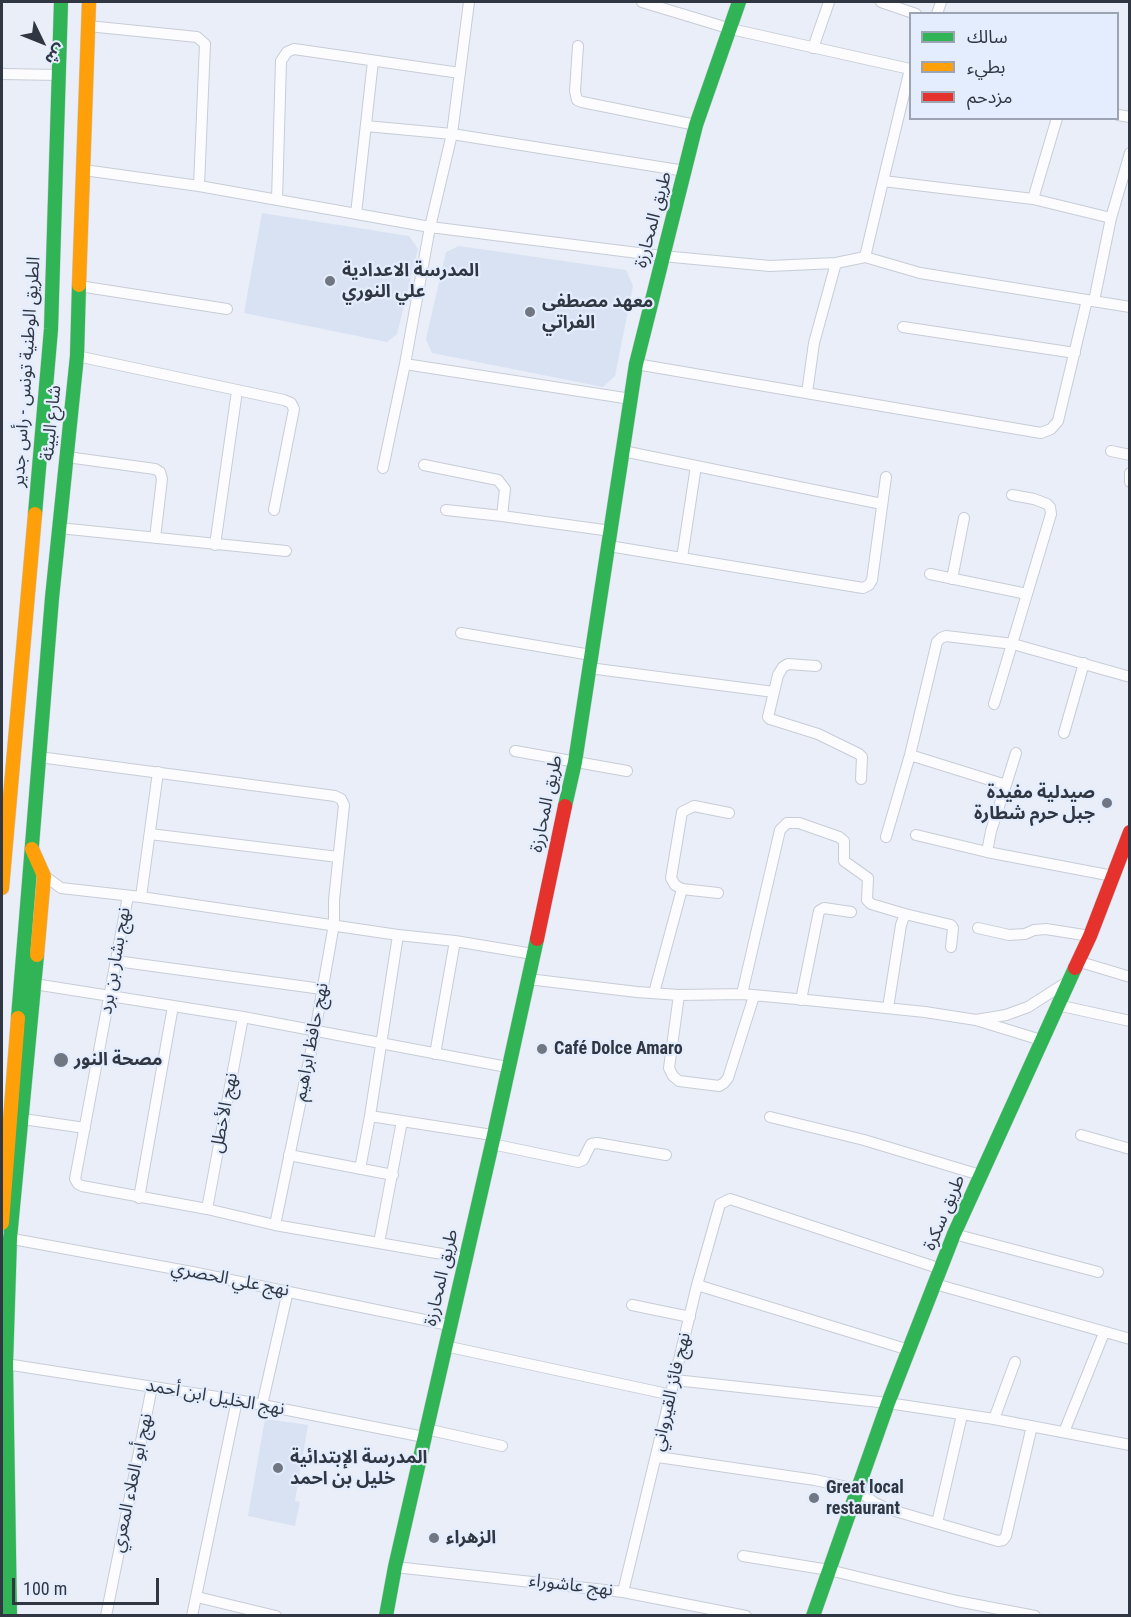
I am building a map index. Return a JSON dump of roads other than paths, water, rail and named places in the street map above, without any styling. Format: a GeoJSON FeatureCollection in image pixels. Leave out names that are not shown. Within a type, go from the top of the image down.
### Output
{"type":"FeatureCollection","features":[{"type":"Feature","properties":{"kind":"main road","name":"الطريق الوطنية تونس - رأس جدير"},"geometry":{"type":"LineString","coordinates":[[2,888],[51,329],[61,2]]}},
{"type":"Feature","properties":{"kind":"main road","name":"شارع البيئة"},"geometry":{"type":"LineString","coordinates":[[9,1616],[6,1237],[23,1119],[30,847],[77,356],[89,2]]}},
{"type":"Feature","properties":{"kind":"main road","name":"طريق المحارزة"},"geometry":{"type":"LineString","coordinates":[[386,1616],[394,1567],[575,762],[636,364],[696,126],[739,2]]}},
{"type":"Feature","properties":{"kind":"main road","name":"طريق سكرة"},"geometry":{"type":"LineString","coordinates":[[813,1616],[856,1489],[954,1234],[1089,936],[1113,876],[1127,849],[1130,832]]}},
{"type":"Feature","properties":{"kind":"main road"},"geometry":{"type":"LineString","coordinates":[[30,847],[44,876]]}},
{"type":"Feature","properties":{"kind":"main road","name":"شارع البيئة"},"geometry":{"type":"LineString","coordinates":[[2,1222],[27,982],[44,876]]}},
{"type":"Feature","properties":{"kind":"street"},"geometry":{"type":"LineString","coordinates":[[383,468],[430,227],[452,134],[469,2]]}},
{"type":"Feature","properties":{"kind":"street"},"geometry":{"type":"LineString","coordinates":[[642,2],[730,29],[909,69]]}},
{"type":"Feature","properties":{"kind":"street"},"geometry":{"type":"LineString","coordinates":[[813,48],[829,2]]}},
{"type":"Feature","properties":{"kind":"street"},"geometry":{"type":"LineString","coordinates":[[881,2],[910,12]]}},
{"type":"Feature","properties":{"kind":"street"},"geometry":{"type":"LineString","coordinates":[[88,26],[197,37],[205,44],[199,186]]}},
{"type":"Feature","properties":{"kind":"street"},"geometry":{"type":"LineString","coordinates":[[578,46],[575,91],[577,100],[696,126]]}},
{"type":"Feature","properties":{"kind":"street"},"geometry":{"type":"LineString","coordinates":[[277,200],[281,61],[287,52],[294,50],[460,73]]}},
{"type":"Feature","properties":{"kind":"street"},"geometry":{"type":"LineString","coordinates":[[356,214],[373,61]]}},
{"type":"Feature","properties":{"kind":"street"},"geometry":{"type":"LineString","coordinates":[[865,257],[909,73]]}},
{"type":"Feature","properties":{"kind":"street"},"geometry":{"type":"LineString","coordinates":[[2,74],[59,75]]}},
{"type":"Feature","properties":{"kind":"street"},"geometry":{"type":"LineString","coordinates":[[1033,199],[1056,120]]}},
{"type":"Feature","properties":{"kind":"street"},"geometry":{"type":"LineString","coordinates":[[366,126],[452,134],[685,171]]}},
{"type":"Feature","properties":{"kind":"street"},"geometry":{"type":"LineString","coordinates":[[636,364],[1041,433],[1051,429],[1058,421],[1130,153]]}},
{"type":"Feature","properties":{"kind":"street"},"geometry":{"type":"LineString","coordinates":[[84,170],[199,186],[430,227],[662,256],[770,266],[836,263],[865,257],[920,273],[1130,308]]}},
{"type":"Feature","properties":{"kind":"street"},"geometry":{"type":"LineString","coordinates":[[883,182],[1033,199],[1111,218]]}},
{"type":"Feature","properties":{"kind":"street"},"geometry":{"type":"LineString","coordinates":[[807,393],[814,343],[836,263]]}},
{"type":"Feature","properties":{"kind":"street"},"geometry":{"type":"LineString","coordinates":[[80,286],[227,309]]}},
{"type":"Feature","properties":{"kind":"street"},"geometry":{"type":"LineString","coordinates":[[903,327],[1075,353]]}},
{"type":"Feature","properties":{"kind":"street"},"geometry":{"type":"LineString","coordinates":[[77,356],[291,403],[294,409],[274,510]]}},
{"type":"Feature","properties":{"kind":"street"},"geometry":{"type":"LineString","coordinates":[[405,364],[631,399]]}},
{"type":"Feature","properties":{"kind":"street"},"geometry":{"type":"LineString","coordinates":[[215,545],[237,391]]}},
{"type":"Feature","properties":{"kind":"street"},"geometry":{"type":"LineString","coordinates":[[623,451],[882,504]]}},
{"type":"Feature","properties":{"kind":"street"},"geometry":{"type":"LineString","coordinates":[[1112,451],[1130,455]]}},
{"type":"Feature","properties":{"kind":"street"},"geometry":{"type":"LineString","coordinates":[[67,457],[155,469],[160,472],[162,479],[154,538]]}},
{"type":"Feature","properties":{"kind":"street"},"geometry":{"type":"LineString","coordinates":[[424,465],[498,480],[504,489],[502,516]]}},
{"type":"Feature","properties":{"kind":"street"},"geometry":{"type":"LineString","coordinates":[[682,558],[696,465]]}},
{"type":"Feature","properties":{"kind":"street"},"geometry":{"type":"LineString","coordinates":[[1130,473],[1130,482]]}},
{"type":"Feature","properties":{"kind":"street"},"geometry":{"type":"LineString","coordinates":[[609,546],[863,588],[872,580],[886,477]]}},
{"type":"Feature","properties":{"kind":"street"},"geometry":{"type":"LineString","coordinates":[[994,704],[1051,514],[1050,507],[1034,499],[1012,495]]}},
{"type":"Feature","properties":{"kind":"street"},"geometry":{"type":"LineString","coordinates":[[446,510],[612,531]]}},
{"type":"Feature","properties":{"kind":"street"},"geometry":{"type":"LineString","coordinates":[[952,579],[964,518]]}},
{"type":"Feature","properties":{"kind":"street"},"geometry":{"type":"LineString","coordinates":[[59,528],[286,551]]}},
{"type":"Feature","properties":{"kind":"street"},"geometry":{"type":"LineString","coordinates":[[930,574],[1027,594]]}},
{"type":"Feature","properties":{"kind":"street"},"geometry":{"type":"LineString","coordinates":[[461,633],[590,662],[774,692]]}},
{"type":"Feature","properties":{"kind":"street"},"geometry":{"type":"LineString","coordinates":[[886,837],[910,755],[937,642],[946,636],[1013,644],[1130,677]]}},
{"type":"Feature","properties":{"kind":"street"},"geometry":{"type":"LineString","coordinates":[[1064,733],[1084,663]]}},
{"type":"Feature","properties":{"kind":"street"},"geometry":{"type":"LineString","coordinates":[[816,666],[788,664],[783,667],[778,675],[768,717],[818,734],[859,754],[862,757],[861,779]]}},
{"type":"Feature","properties":{"kind":"street"},"geometry":{"type":"LineString","coordinates":[[515,751],[627,771]]}},
{"type":"Feature","properties":{"kind":"street"},"geometry":{"type":"LineString","coordinates":[[987,852],[991,831],[1016,753]]}},
{"type":"Feature","properties":{"kind":"street"},"geometry":{"type":"LineString","coordinates":[[910,755],[1006,785]]}},
{"type":"Feature","properties":{"kind":"street"},"geometry":{"type":"LineString","coordinates":[[39,757],[158,772]]}},
{"type":"Feature","properties":{"kind":"street","name":"نهج بشار بن برد"},"geometry":{"type":"LineString","coordinates":[[139,1197],[82,1186],[75,1179],[128,896],[141,897],[158,772]]}},
{"type":"Feature","properties":{"kind":"street","name":"نهج حافظ ابراهيم"},"geometry":{"type":"LineString","coordinates":[[158,772],[335,796],[341,799],[344,805],[333,900],[334,924],[315,1032],[275,1225]]}},
{"type":"Feature","properties":{"kind":"street"},"geometry":{"type":"LineString","coordinates":[[718,893],[682,889],[675,885],[671,878],[682,812],[694,806],[729,813]]}},
{"type":"Feature","properties":{"kind":"street"},"geometry":{"type":"LineString","coordinates":[[741,994],[780,830],[787,823],[799,823],[839,837],[844,841],[844,861],[868,878],[865,897],[871,904],[951,925],[953,928],[951,947]]}},
{"type":"Feature","properties":{"kind":"street"},"geometry":{"type":"LineString","coordinates":[[150,834],[338,857]]}},
{"type":"Feature","properties":{"kind":"street"},"geometry":{"type":"LineString","coordinates":[[916,835],[987,852],[1113,876]]}},
{"type":"Feature","properties":{"kind":"street"},"geometry":{"type":"LineString","coordinates":[[30,862],[61,888],[128,896]]}},
{"type":"Feature","properties":{"kind":"street"},"geometry":{"type":"LineString","coordinates":[[654,993],[682,889]]}},
{"type":"Feature","properties":{"kind":"street"},"geometry":{"type":"LineString","coordinates":[[141,897],[533,954]]}},
{"type":"Feature","properties":{"kind":"street"},"geometry":{"type":"LineString","coordinates":[[801,999],[819,911],[824,908],[850,912]]}},
{"type":"Feature","properties":{"kind":"street"},"geometry":{"type":"LineString","coordinates":[[888,1008],[901,925],[905,914]]}},
{"type":"Feature","properties":{"kind":"street"},"geometry":{"type":"LineString","coordinates":[[978,928],[1009,935],[1025,934],[1046,928],[1089,936]]}},
{"type":"Feature","properties":{"kind":"street"},"geometry":{"type":"LineString","coordinates":[[360,1169],[398,935]]}},
{"type":"Feature","properties":{"kind":"street"},"geometry":{"type":"LineString","coordinates":[[435,1054],[455,941]]}},
{"type":"Feature","properties":{"kind":"street"},"geometry":{"type":"LineString","coordinates":[[116,961],[322,989]]}},
{"type":"Feature","properties":{"kind":"street"},"geometry":{"type":"LineString","coordinates":[[1077,961],[1130,977]]}},
{"type":"Feature","properties":{"kind":"street"},"geometry":{"type":"LineString","coordinates":[[528,979],[654,993],[741,994],[888,1008],[976,1020],[1041,1040]]}},
{"type":"Feature","properties":{"kind":"street"},"geometry":{"type":"LineString","coordinates":[[27,982],[243,1017],[507,1067]]}},
{"type":"Feature","properties":{"kind":"street"},"geometry":{"type":"LineString","coordinates":[[976,1020],[1028,1007],[1067,982]]}},
{"type":"Feature","properties":{"kind":"street"},"geometry":{"type":"LineString","coordinates":[[679,994],[669,1068],[680,1081],[719,1086],[728,1078],[754,996]]}},
{"type":"Feature","properties":{"kind":"street"},"geometry":{"type":"LineString","coordinates":[[1057,1005],[1130,1021]]}},
{"type":"Feature","properties":{"kind":"street"},"geometry":{"type":"LineString","coordinates":[[173,1006],[139,1197],[207,1209],[275,1225],[465,1258]]}},
{"type":"Feature","properties":{"kind":"street","name":"نهج الأخطل"},"geometry":{"type":"LineString","coordinates":[[207,1209],[243,1017]]}},
{"type":"Feature","properties":{"kind":"street"},"geometry":{"type":"LineString","coordinates":[[370,1116],[492,1139],[578,1162],[583,1160],[591,1144],[597,1143],[666,1155]]}},
{"type":"Feature","properties":{"kind":"street"},"geometry":{"type":"LineString","coordinates":[[770,1117],[864,1140],[980,1175]]}},
{"type":"Feature","properties":{"kind":"street"},"geometry":{"type":"LineString","coordinates":[[23,1119],[85,1128]]}},
{"type":"Feature","properties":{"kind":"street"},"geometry":{"type":"LineString","coordinates":[[379,1243],[402,1121]]}},
{"type":"Feature","properties":{"kind":"street"},"geometry":{"type":"LineString","coordinates":[[1081,1135],[1130,1149]]}},
{"type":"Feature","properties":{"kind":"street"},"geometry":{"type":"LineString","coordinates":[[289,1155],[393,1175]]}},
{"type":"Feature","properties":{"kind":"street","name":"نهج فائز القيرواني"},"geometry":{"type":"LineString","coordinates":[[623,1592],[697,1286],[720,1204],[730,1199],[940,1269]]}},
{"type":"Feature","properties":{"kind":"street"},"geometry":{"type":"LineString","coordinates":[[954,1234],[1098,1272]]}},
{"type":"Feature","properties":{"kind":"street","name":"نهج علي الحصري"},"geometry":{"type":"LineString","coordinates":[[6,1237],[288,1291],[449,1325]]}},
{"type":"Feature","properties":{"kind":"street"},"geometry":{"type":"LineString","coordinates":[[935,1284],[1130,1339]]}},
{"type":"Feature","properties":{"kind":"street"},"geometry":{"type":"LineString","coordinates":[[697,1286],[909,1350]]}},
{"type":"Feature","properties":{"kind":"street"},"geometry":{"type":"LineString","coordinates":[[262,1405],[288,1291]]}},
{"type":"Feature","properties":{"kind":"street"},"geometry":{"type":"LineString","coordinates":[[632,1305],[690,1317]]}},
{"type":"Feature","properties":{"kind":"street"},"geometry":{"type":"LineString","coordinates":[[1064,1432],[1104,1332]]}},
{"type":"Feature","properties":{"kind":"street"},"geometry":{"type":"LineString","coordinates":[[445,1346],[672,1395]]}},
{"type":"Feature","properties":{"kind":"street"},"geometry":{"type":"LineString","coordinates":[[994,1419],[1015,1362]]}},
{"type":"Feature","properties":{"kind":"street","name":"نهج الخليل ابن أحمد"},"geometry":{"type":"LineString","coordinates":[[6,1364],[237,1400],[502,1446]]}},
{"type":"Feature","properties":{"kind":"street"},"geometry":{"type":"LineString","coordinates":[[675,1380],[888,1403],[994,1419],[1130,1445]]}},
{"type":"Feature","properties":{"kind":"street","name":"نهج أبو العلاء المعري"},"geometry":{"type":"LineString","coordinates":[[106,1616],[152,1387]]}},
{"type":"Feature","properties":{"kind":"street"},"geometry":{"type":"LineString","coordinates":[[192,1616],[237,1400]]}},
{"type":"Feature","properties":{"kind":"street"},"geometry":{"type":"LineString","coordinates":[[937,1523],[962,1415]]}},
{"type":"Feature","properties":{"kind":"street"},"geometry":{"type":"LineString","coordinates":[[657,1456],[815,1480],[856,1489],[874,1503],[998,1541],[1003,1540],[1006,1536],[1032,1426]]}},
{"type":"Feature","properties":{"kind":"street"},"geometry":{"type":"LineString","coordinates":[[743,1556],[829,1570],[957,1601],[1035,1616]]}},
{"type":"Feature","properties":{"kind":"street","name":"نهج عاشوراء"},"geometry":{"type":"LineString","coordinates":[[394,1567],[623,1592],[746,1616]]}},
{"type":"Feature","properties":{"kind":"street"},"geometry":{"type":"LineString","coordinates":[[196,1597],[276,1616]]}},
{"type":"Feature","properties":{"kind":"place","name":"المدرسة الاعدادية علي النوري"},"geometry":{"type":"Point","coordinates":[330,281]}},
{"type":"Feature","properties":{"kind":"place","name":"معهد مصطفى الفراتي"},"geometry":{"type":"Point","coordinates":[530,312]}},
{"type":"Feature","properties":{"kind":"place","name":"صيدلية مفيدة جبل حرم شطارة"},"geometry":{"type":"Point","coordinates":[1107,803]}},
{"type":"Feature","properties":{"kind":"place","name":"Café Dolce Amaro"},"geometry":{"type":"Point","coordinates":[542,1049]}},
{"type":"Feature","properties":{"kind":"place","name":"مصحة النور"},"geometry":{"type":"Point","coordinates":[61,1060]}},
{"type":"Feature","properties":{"kind":"place","name":"المدرسة الإبتدائية خليل بن احمد"},"geometry":{"type":"Point","coordinates":[278,1468]}},
{"type":"Feature","properties":{"kind":"place","name":"Great local restaurant"},"geometry":{"type":"Point","coordinates":[814,1498]}},
{"type":"Feature","properties":{"kind":"place","name":"الزهراء"},"geometry":{"type":"Point","coordinates":[434,1538]}}]}
